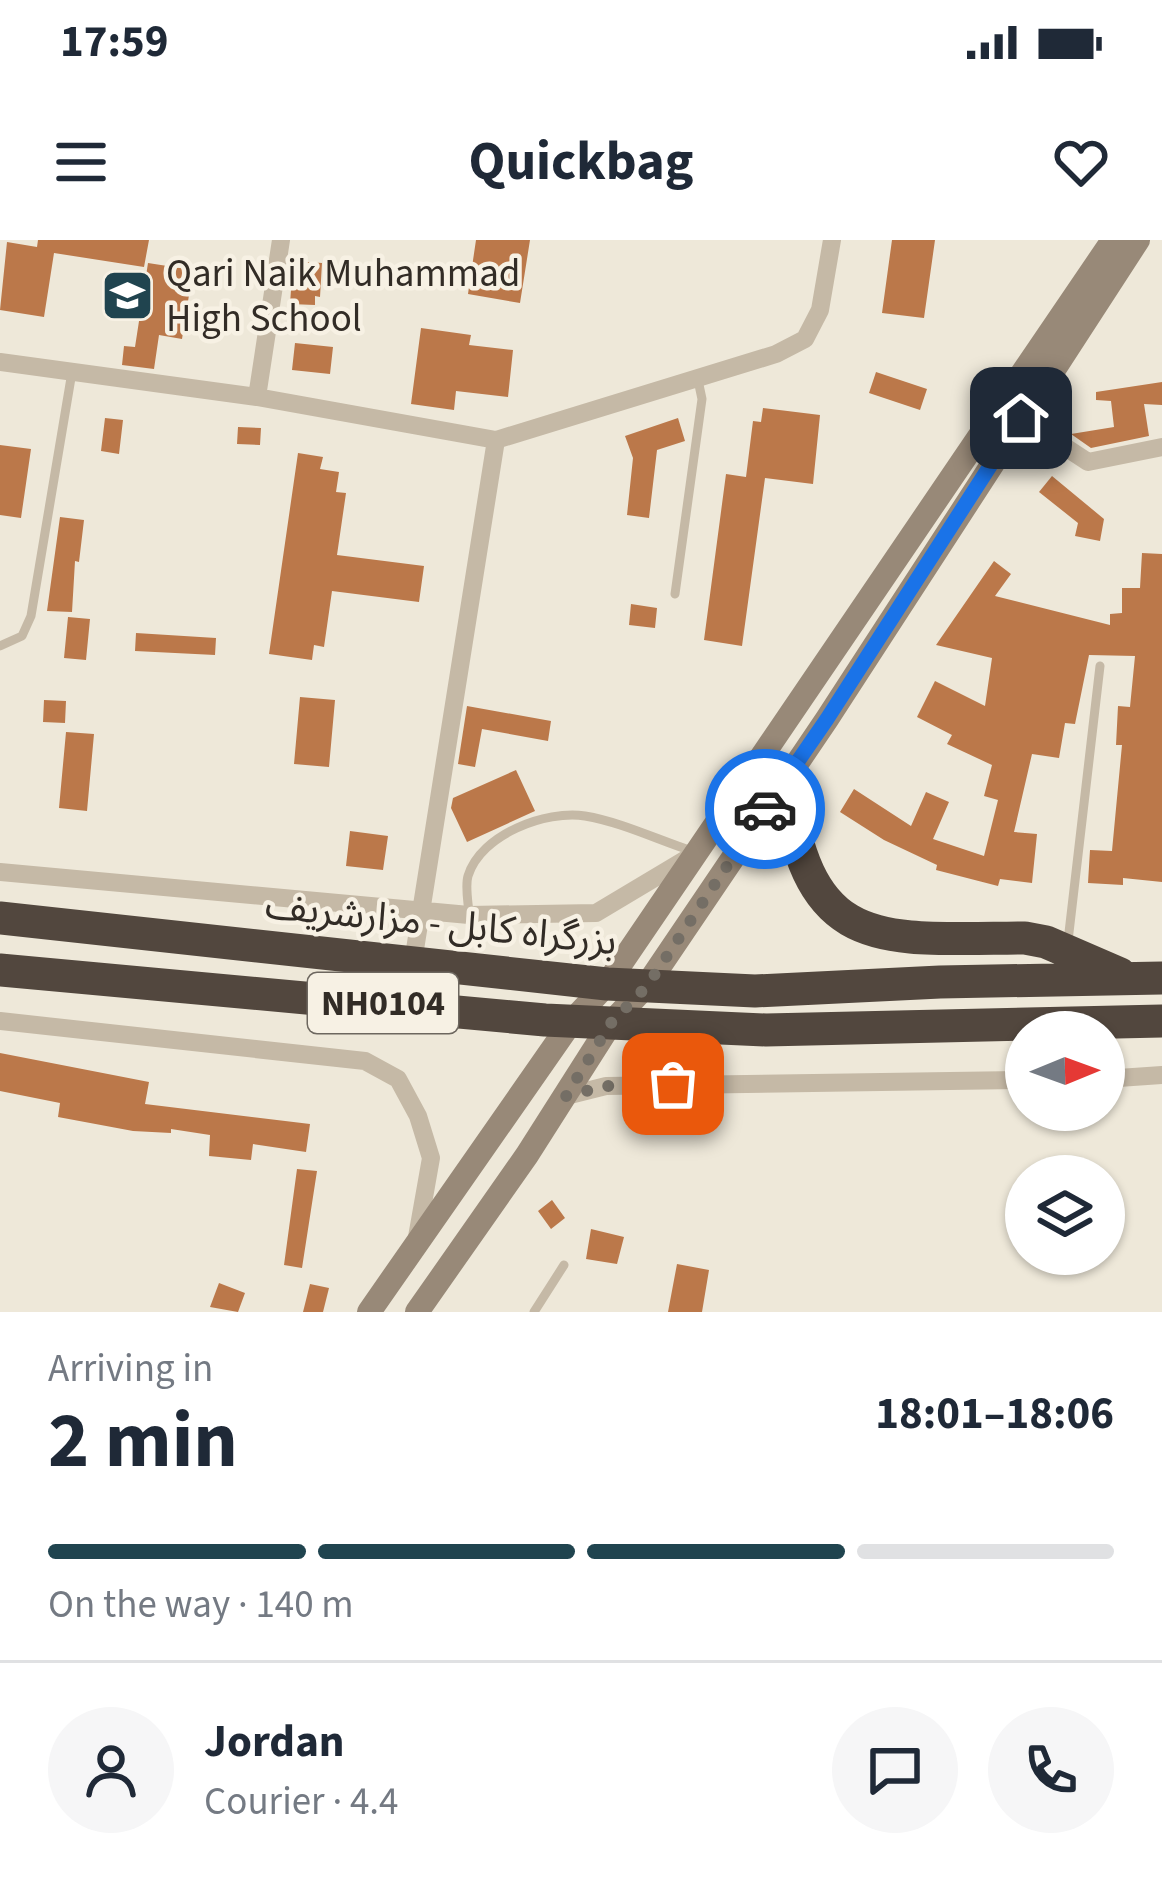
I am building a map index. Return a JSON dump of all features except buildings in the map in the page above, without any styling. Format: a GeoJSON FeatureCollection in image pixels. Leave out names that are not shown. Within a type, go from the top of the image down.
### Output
{"type":"FeatureCollection","features":[{"type":"Feature","properties":{"kind":"highway"},"geometry":{"type":"LineString","coordinates":[[785,778],[792,832],[806,873],[828,904],[863,928],[898,939],[1025,938],[1147,978]]}},
{"type":"Feature","properties":{"kind":"highway","name":"بزرگراه کابل - مزارشریف"},"geometry":{"type":"LineString","coordinates":[[0,918],[607,985],[754,991],[1147,978]]}},
{"type":"Feature","properties":{"kind":"highway","name":"بزرگراه کابل - مزارشریف"},"geometry":{"type":"LineString","coordinates":[[0,970],[572,1021],[766,1030],[1162,1021]]}},
{"type":"Feature","properties":{"kind":"main road"},"geometry":{"type":"LineString","coordinates":[[369,1312],[572,1021],[607,985],[1113,240]]}},
{"type":"Feature","properties":{"kind":"main road"},"geometry":{"type":"LineString","coordinates":[[418,1312],[611,1023],[647,986],[1138,240]]}},
{"type":"Feature","properties":{"kind":"street"},"geometry":{"type":"LineString","coordinates":[[257,397],[281,240]]}},
{"type":"Feature","properties":{"kind":"street"},"geometry":{"type":"LineString","coordinates":[[0,362],[257,397],[496,440],[776,354],[805,339],[820,310],[832,240]]}},
{"type":"Feature","properties":{"kind":"street"},"geometry":{"type":"LineString","coordinates":[[1021,418],[1088,462],[1162,447]]}},
{"type":"Feature","properties":{"kind":"street"},"geometry":{"type":"LineString","coordinates":[[413,962],[496,440]]}},
{"type":"Feature","properties":{"kind":"street"},"geometry":{"type":"LineString","coordinates":[[0,872],[469,915],[596,913],[697,853]]}},
{"type":"Feature","properties":{"kind":"street"},"geometry":{"type":"LineString","coordinates":[[0,1022],[364,1061],[398,1079],[418,1116],[431,1158],[415,1250]]}},
{"type":"Feature","properties":{"kind":"street"},"geometry":{"type":"LineString","coordinates":[[1125,1078],[1162,1076]]}},
{"type":"Feature","properties":{"kind":"street"},"geometry":{"type":"LineString","coordinates":[[566,1096],[620,1085],[1005,1080]]}},
{"type":"Feature","properties":{"kind":"lane"},"geometry":{"type":"LineString","coordinates":[[0,646],[22,636],[32,616],[72,372]]}},
{"type":"Feature","properties":{"kind":"lane"},"geometry":{"type":"LineString","coordinates":[[675,594],[703,399],[697,378]]}},
{"type":"Feature","properties":{"kind":"lane"},"geometry":{"type":"LineString","coordinates":[[1067,951],[1100,666]]}},
{"type":"Feature","properties":{"kind":"lane"},"geometry":{"type":"LineString","coordinates":[[469,915],[467,878],[478,857],[507,833],[533,823],[584,816],[697,853]]}},
{"type":"Feature","properties":{"kind":"lane"},"geometry":{"type":"LineString","coordinates":[[534,1312],[563,1265]]}},
{"type":"Feature","properties":{"kind":"way so far"},"geometry":{"type":"LineString","coordinates":[[673,1084],[606,1086],[566,1096],[611,1023],[647,986],[765,809]]}},
{"type":"Feature","properties":{"kind":"place","name":"Qari Naik Muhammad High School"},"geometry":{"type":"Point","coordinates":[127,296]}},
{"type":"Feature","properties":{"kind":"route"},"geometry":{"type":"LineString","coordinates":[[765,809],[1021,418]]}}]}
